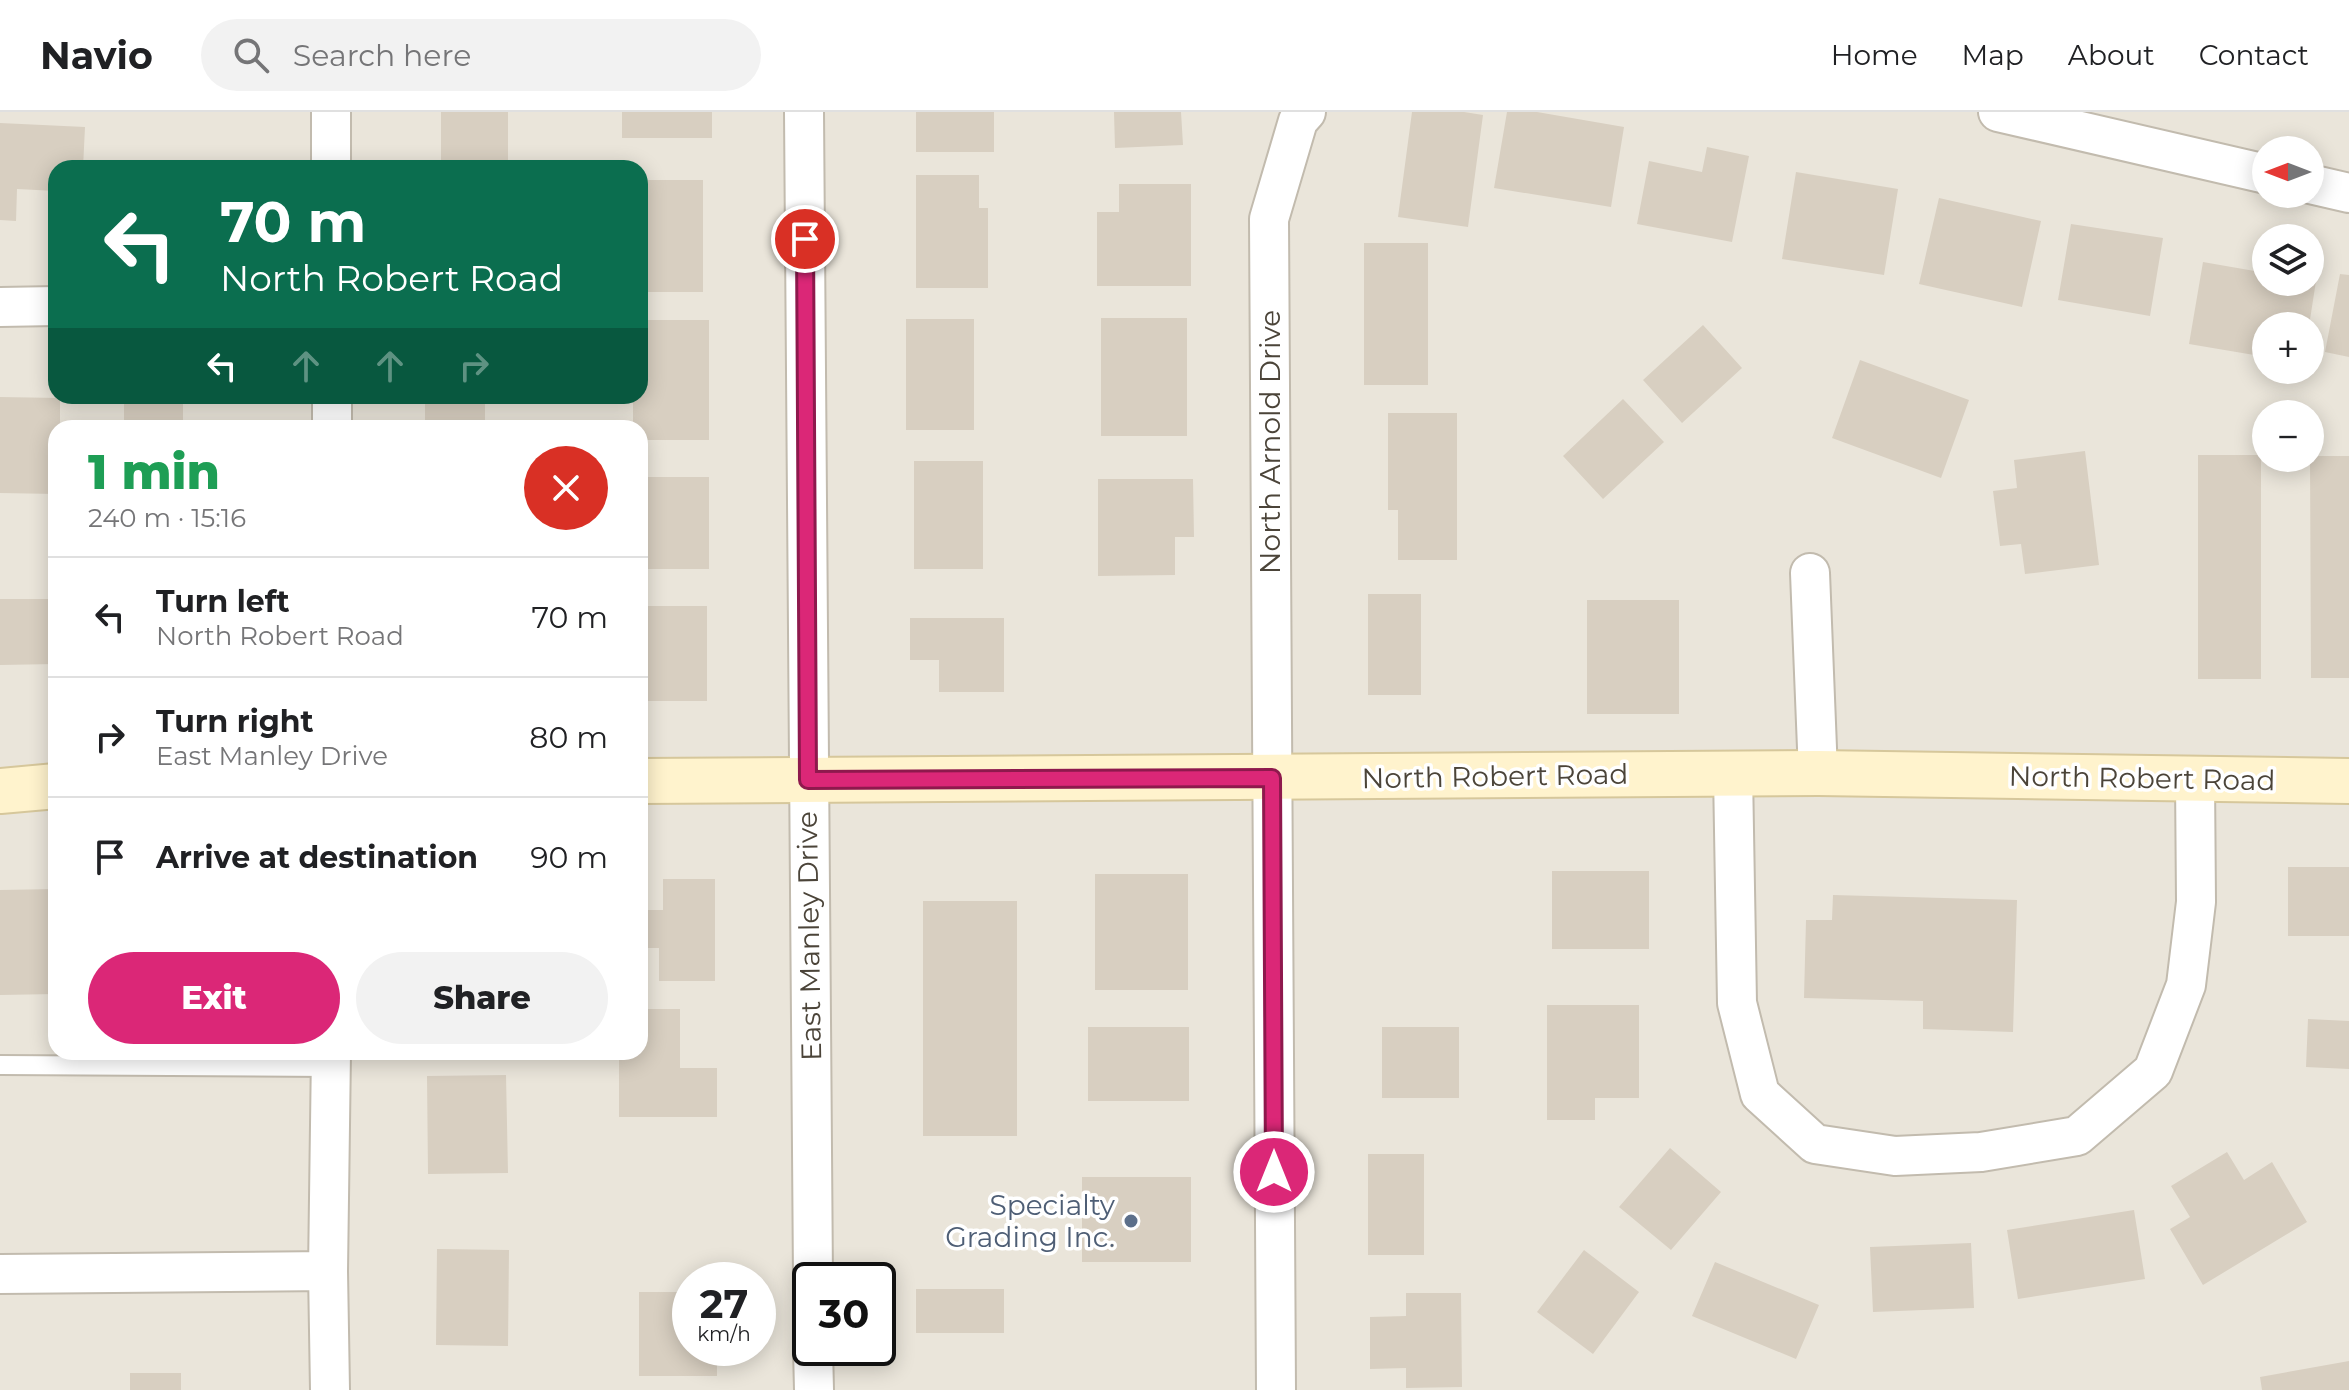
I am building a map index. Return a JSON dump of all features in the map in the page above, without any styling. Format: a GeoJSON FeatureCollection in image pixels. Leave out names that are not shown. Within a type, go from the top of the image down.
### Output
{"type":"FeatureCollection","features":[{"type":"Feature","properties":{"kind":"main road","name":"North Robert Road"},"geometry":{"type":"LineString","coordinates":[[648,781],[1818,773],[2349,781]]}},
{"type":"Feature","properties":{"kind":"main road"},"geometry":{"type":"LineString","coordinates":[[0,791],[48,787]]}},
{"type":"Feature","properties":{"kind":"street"},"geometry":{"type":"LineString","coordinates":[[331,112],[331,160]]}},
{"type":"Feature","properties":{"kind":"street","name":"East Manley Drive"},"geometry":{"type":"LineString","coordinates":[[804,112],[813,1262]]}},
{"type":"Feature","properties":{"kind":"street","name":"North Arnold Drive"},"geometry":{"type":"LineString","coordinates":[[1276,1390],[1269,219],[1298,121],[1306,112]]}},
{"type":"Feature","properties":{"kind":"street"},"geometry":{"type":"LineString","coordinates":[[1998,112],[2252,171]]}},
{"type":"Feature","properties":{"kind":"street"},"geometry":{"type":"LineString","coordinates":[[2324,187],[2349,193]]}},
{"type":"Feature","properties":{"kind":"street"},"geometry":{"type":"LineString","coordinates":[[0,307],[48,306]]}},
{"type":"Feature","properties":{"kind":"street"},"geometry":{"type":"LineString","coordinates":[[1810,573],[1818,773]]}},
{"type":"Feature","properties":{"kind":"street"},"geometry":{"type":"LineString","coordinates":[[1733,773],[1737,1003],[1760,1094],[1815,1144],[1895,1156],[1981,1152],[2077,1136],[2153,1071],[2186,985],[2197,890],[2195,779]]}},
{"type":"Feature","properties":{"kind":"street"},"geometry":{"type":"LineString","coordinates":[[330,1390],[331,1060]]}},
{"type":"Feature","properties":{"kind":"street"},"geometry":{"type":"LineString","coordinates":[[0,1274],[328,1271]]}},
{"type":"Feature","properties":{"kind":"street"},"geometry":{"type":"LineString","coordinates":[[813,1366],[814,1390]]}},
{"type":"Feature","properties":{"kind":"lane"},"geometry":{"type":"LineString","coordinates":[[0,1065],[331,1060]]}},
{"type":"Feature","properties":{"kind":"shaded area"},"geometry":{"type":"Polygon","coordinates":[[[0,112],[2349,112],[2349,1390],[0,1390],[0,112]]]}},
{"type":"Feature","properties":{"kind":"building"},"geometry":{"type":"Polygon","coordinates":[[[441,112],[508,112],[508,160],[441,160],[441,112]]]}},
{"type":"Feature","properties":{"kind":"building"},"geometry":{"type":"Polygon","coordinates":[[[622,112],[712,112],[712,138],[622,138],[622,112]]]}},
{"type":"Feature","properties":{"kind":"building"},"geometry":{"type":"Polygon","coordinates":[[[916,112],[994,112],[994,152],[916,152],[916,112]]]}},
{"type":"Feature","properties":{"kind":"building"},"geometry":{"type":"Polygon","coordinates":[[[1114,112],[1181,112],[1183,145],[1115,148],[1114,112]]]}},
{"type":"Feature","properties":{"kind":"building"},"geometry":{"type":"Polygon","coordinates":[[[1412,112],[1483,115],[1468,227],[1398,217],[1412,112]]]}},
{"type":"Feature","properties":{"kind":"building"},"geometry":{"type":"Polygon","coordinates":[[[1507,112],[1537,112],[1624,127],[1611,207],[1494,188],[1507,112]]]}},
{"type":"Feature","properties":{"kind":"building"},"geometry":{"type":"Polygon","coordinates":[[[0,123],[85,127],[83,160],[48,160],[48,191],[17,189],[16,221],[0,220],[0,123]]]}},
{"type":"Feature","properties":{"kind":"building"},"geometry":{"type":"Polygon","coordinates":[[[1707,147],[1749,156],[1732,242],[1637,224],[1649,161],[1702,172],[1707,147]]]}},
{"type":"Feature","properties":{"kind":"building"},"geometry":{"type":"Polygon","coordinates":[[[1796,172],[1898,189],[1884,275],[1782,259],[1796,172]]]}},
{"type":"Feature","properties":{"kind":"building"},"geometry":{"type":"Polygon","coordinates":[[[916,175],[979,175],[979,208],[988,208],[988,288],[916,288],[916,175]]]}},
{"type":"Feature","properties":{"kind":"building"},"geometry":{"type":"Polygon","coordinates":[[[648,180],[703,180],[703,292],[648,292],[648,180]]]}},
{"type":"Feature","properties":{"kind":"building"},"geometry":{"type":"Polygon","coordinates":[[[1119,184],[1191,184],[1191,286],[1097,286],[1097,212],[1119,212],[1119,184]]]}},
{"type":"Feature","properties":{"kind":"building"},"geometry":{"type":"Polygon","coordinates":[[[1939,198],[2041,221],[2022,307],[1919,284],[1939,198]]]}},
{"type":"Feature","properties":{"kind":"building"},"geometry":{"type":"Polygon","coordinates":[[[2071,224],[2163,238],[2150,316],[2058,300],[2071,224]]]}},
{"type":"Feature","properties":{"kind":"building"},"geometry":{"type":"Polygon","coordinates":[[[1364,243],[1428,243],[1428,385],[1364,385],[1364,243]]]}},
{"type":"Feature","properties":{"kind":"building"},"geometry":{"type":"Polygon","coordinates":[[[2203,262],[2252,271],[2252,296],[2314,296],[2311,312],[2252,312],[2252,355],[2189,344],[2203,262]]]}},
{"type":"Feature","properties":{"kind":"building"},"geometry":{"type":"Polygon","coordinates":[[[2340,274],[2349,275],[2349,357],[2325,352],[2340,274]]]}},
{"type":"Feature","properties":{"kind":"building"},"geometry":{"type":"Polygon","coordinates":[[[1101,318],[1187,318],[1187,436],[1101,436],[1101,318]]]}},
{"type":"Feature","properties":{"kind":"building"},"geometry":{"type":"Polygon","coordinates":[[[906,319],[974,319],[974,430],[906,430],[906,319]]]}},
{"type":"Feature","properties":{"kind":"building"},"geometry":{"type":"Polygon","coordinates":[[[648,320],[709,320],[709,440],[648,440],[648,420],[633,420],[633,404],[648,404],[648,320]]]}},
{"type":"Feature","properties":{"kind":"building"},"geometry":{"type":"Polygon","coordinates":[[[1703,325],[1742,368],[1682,423],[1643,380],[1703,325]]]}},
{"type":"Feature","properties":{"kind":"building"},"geometry":{"type":"Polygon","coordinates":[[[1860,360],[1969,400],[1941,478],[1832,438],[1860,360]]]}},
{"type":"Feature","properties":{"kind":"building"},"geometry":{"type":"Polygon","coordinates":[[[0,397],[48,398],[48,404],[60,404],[60,420],[48,420],[48,494],[0,493],[0,397]]]}},
{"type":"Feature","properties":{"kind":"building"},"geometry":{"type":"Polygon","coordinates":[[[1623,399],[1664,442],[1603,499],[1563,456],[1623,399]]]}},
{"type":"Feature","properties":{"kind":"building"},"geometry":{"type":"Polygon","coordinates":[[[124,404],[183,404],[183,420],[124,420],[124,404]]]}},
{"type":"Feature","properties":{"kind":"building"},"geometry":{"type":"Polygon","coordinates":[[[425,404],[485,404],[485,420],[425,420],[425,404]]]}},
{"type":"Feature","properties":{"kind":"building"},"geometry":{"type":"Polygon","coordinates":[[[1388,413],[1457,413],[1457,560],[1398,560],[1398,510],[1388,510],[1388,413]]]}},
{"type":"Feature","properties":{"kind":"building"},"geometry":{"type":"Polygon","coordinates":[[[2085,451],[2099,565],[2025,574],[2021,544],[2000,546],[1993,491],[2017,488],[2014,460],[2085,451]]]}},
{"type":"Feature","properties":{"kind":"building"},"geometry":{"type":"Polygon","coordinates":[[[2198,455],[2252,455],[2252,472],[2261,472],[2261,679],[2198,679],[2198,455]]]}},
{"type":"Feature","properties":{"kind":"building"},"geometry":{"type":"Polygon","coordinates":[[[2324,456],[2349,456],[2349,678],[2311,678],[2310,472],[2324,472],[2324,456]]]}},
{"type":"Feature","properties":{"kind":"building"},"geometry":{"type":"Polygon","coordinates":[[[914,461],[983,461],[983,569],[914,569],[914,461]]]}},
{"type":"Feature","properties":{"kind":"building"},"geometry":{"type":"Polygon","coordinates":[[[648,477],[709,477],[709,569],[648,569],[648,477]]]}},
{"type":"Feature","properties":{"kind":"building"},"geometry":{"type":"Polygon","coordinates":[[[1098,479],[1193,479],[1194,537],[1175,537],[1175,575],[1098,576],[1098,479]]]}},
{"type":"Feature","properties":{"kind":"building"},"geometry":{"type":"Polygon","coordinates":[[[1368,594],[1421,594],[1421,695],[1368,695],[1368,594]]]}},
{"type":"Feature","properties":{"kind":"building"},"geometry":{"type":"Polygon","coordinates":[[[0,599],[48,599],[48,664],[0,665],[0,599]]]}},
{"type":"Feature","properties":{"kind":"building"},"geometry":{"type":"Polygon","coordinates":[[[1587,600],[1679,600],[1679,714],[1587,714],[1587,600]]]}},
{"type":"Feature","properties":{"kind":"building"},"geometry":{"type":"Polygon","coordinates":[[[648,606],[707,606],[707,701],[648,701],[648,606]]]}},
{"type":"Feature","properties":{"kind":"building"},"geometry":{"type":"Polygon","coordinates":[[[910,618],[1004,618],[1004,692],[939,692],[939,660],[910,660],[910,618]]]}},
{"type":"Feature","properties":{"kind":"building"},"geometry":{"type":"Polygon","coordinates":[[[2288,867],[2349,867],[2349,936],[2288,936],[2288,867]]]}},
{"type":"Feature","properties":{"kind":"building"},"geometry":{"type":"Polygon","coordinates":[[[1552,871],[1649,871],[1649,949],[1552,949],[1552,871]]]}},
{"type":"Feature","properties":{"kind":"building"},"geometry":{"type":"Polygon","coordinates":[[[1095,874],[1188,874],[1188,990],[1095,990],[1095,874]]]}},
{"type":"Feature","properties":{"kind":"building"},"geometry":{"type":"Polygon","coordinates":[[[663,879],[715,879],[715,981],[659,981],[659,948],[648,948],[648,910],[663,910],[663,879]]]}},
{"type":"Feature","properties":{"kind":"building"},"geometry":{"type":"Polygon","coordinates":[[[48,889],[48,994],[0,995],[0,890],[48,889]]]}},
{"type":"Feature","properties":{"kind":"building"},"geometry":{"type":"Polygon","coordinates":[[[1833,895],[2017,900],[2013,1032],[1923,1029],[1923,1001],[1804,998],[1806,920],[1832,920],[1833,895]]]}},
{"type":"Feature","properties":{"kind":"building"},"geometry":{"type":"Polygon","coordinates":[[[923,901],[1017,901],[1017,1136],[923,1136],[923,901]]]}},
{"type":"Feature","properties":{"kind":"building"},"geometry":{"type":"Polygon","coordinates":[[[1547,1005],[1639,1005],[1639,1098],[1595,1098],[1595,1120],[1547,1120],[1547,1005]]]}},
{"type":"Feature","properties":{"kind":"building"},"geometry":{"type":"Polygon","coordinates":[[[648,1009],[680,1009],[680,1068],[717,1068],[717,1117],[619,1117],[619,1060],[648,1060],[648,1009]]]}},
{"type":"Feature","properties":{"kind":"building"},"geometry":{"type":"Polygon","coordinates":[[[2308,1019],[2349,1021],[2349,1069],[2306,1067],[2308,1019]]]}},
{"type":"Feature","properties":{"kind":"building"},"geometry":{"type":"Polygon","coordinates":[[[1088,1027],[1189,1027],[1189,1101],[1088,1101],[1088,1027]]]}},
{"type":"Feature","properties":{"kind":"building"},"geometry":{"type":"Polygon","coordinates":[[[1382,1027],[1459,1027],[1459,1098],[1382,1098],[1382,1027]]]}},
{"type":"Feature","properties":{"kind":"building"},"geometry":{"type":"Polygon","coordinates":[[[506,1075],[508,1173],[428,1174],[427,1076],[506,1075]]]}},
{"type":"Feature","properties":{"kind":"building"},"geometry":{"type":"Polygon","coordinates":[[[1670,1148],[1721,1192],[1671,1250],[1619,1207],[1670,1148]]]}},
{"type":"Feature","properties":{"kind":"building"},"geometry":{"type":"Polygon","coordinates":[[[2227,1152],[2244,1180],[2272,1162],[2307,1222],[2203,1285],[2170,1229],[2190,1217],[2171,1186],[2227,1152]]]}},
{"type":"Feature","properties":{"kind":"building"},"geometry":{"type":"Polygon","coordinates":[[[1368,1154],[1424,1154],[1424,1255],[1368,1255],[1368,1154]]]}},
{"type":"Feature","properties":{"kind":"building"},"geometry":{"type":"Polygon","coordinates":[[[1082,1177],[1191,1177],[1191,1262],[1082,1262],[1082,1177]]]}},
{"type":"Feature","properties":{"kind":"building"},"geometry":{"type":"Polygon","coordinates":[[[2134,1210],[2145,1279],[2018,1299],[2007,1230],[2134,1210]]]}},
{"type":"Feature","properties":{"kind":"building"},"geometry":{"type":"Polygon","coordinates":[[[1971,1243],[1974,1308],[1873,1312],[1870,1247],[1971,1243]]]}},
{"type":"Feature","properties":{"kind":"building"},"geometry":{"type":"Polygon","coordinates":[[[437,1249],[509,1250],[508,1346],[436,1345],[437,1249]]]}},
{"type":"Feature","properties":{"kind":"building"},"geometry":{"type":"Polygon","coordinates":[[[1584,1250],[1639,1292],[1593,1354],[1537,1312],[1584,1250]]]}},
{"type":"Feature","properties":{"kind":"building"},"geometry":{"type":"Polygon","coordinates":[[[1715,1262],[1819,1305],[1796,1359],[1692,1316],[1715,1262]]]}},
{"type":"Feature","properties":{"kind":"building"},"geometry":{"type":"Polygon","coordinates":[[[916,1289],[1004,1289],[1004,1333],[916,1333],[916,1289]]]}},
{"type":"Feature","properties":{"kind":"building"},"geometry":{"type":"Polygon","coordinates":[[[639,1292],[672,1292],[672,1366],[717,1366],[717,1376],[639,1376],[639,1292]]]}},
{"type":"Feature","properties":{"kind":"building"},"geometry":{"type":"Polygon","coordinates":[[[1406,1293],[1461,1293],[1462,1387],[1406,1388],[1406,1368],[1370,1369],[1370,1317],[1406,1316],[1406,1293]]]}},
{"type":"Feature","properties":{"kind":"building"},"geometry":{"type":"Polygon","coordinates":[[[2349,1361],[2349,1390],[2262,1390],[2260,1377],[2349,1361]]]}},
{"type":"Feature","properties":{"kind":"building"},"geometry":{"type":"Polygon","coordinates":[[[130,1373],[181,1373],[181,1390],[130,1390],[130,1373]]]}},
{"type":"Feature","properties":{"kind":"place","name":"Specialty Grading Inc."},"geometry":{"type":"Point","coordinates":[1131,1221]}},
{"type":"Feature","properties":{"kind":"route"},"geometry":{"type":"LineString","coordinates":[[805,239],[808,780],[1272,778],[1274,1172]]}}]}
